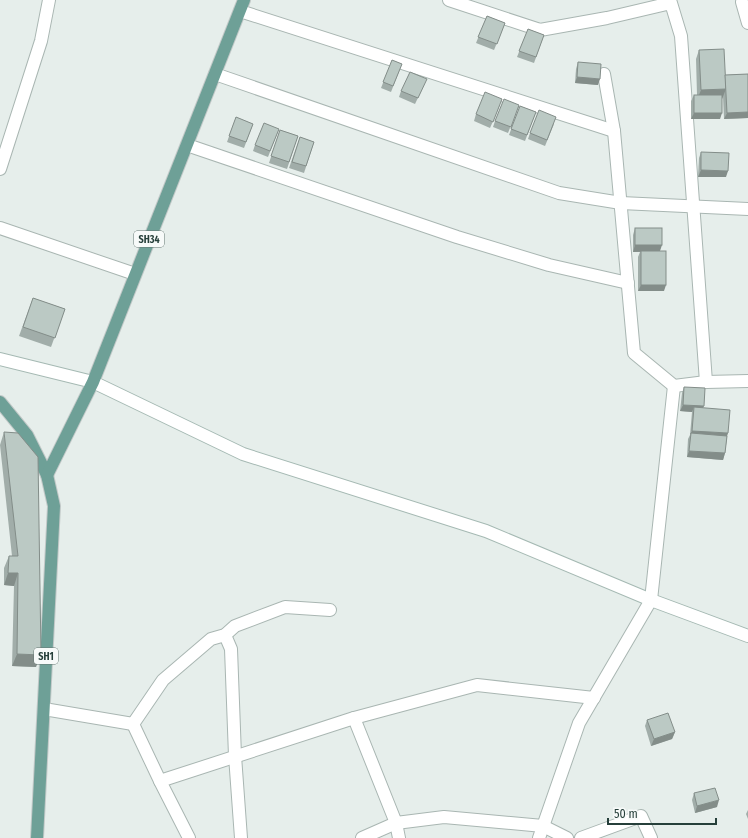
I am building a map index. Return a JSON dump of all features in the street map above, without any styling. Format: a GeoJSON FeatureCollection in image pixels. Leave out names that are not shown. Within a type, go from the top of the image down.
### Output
{"type":"FeatureCollection","features":[{"type":"Feature","properties":{"kind":"main road","name":"SH34"},"geometry":{"type":"LineString","coordinates":[[47,475],[93,382],[242,6]]}},
{"type":"Feature","properties":{"kind":"main road","name":"SH1"},"geometry":{"type":"LineString","coordinates":[[0,402],[27,435],[47,475],[54,506],[37,838]]}},
{"type":"Feature","properties":{"kind":"street"},"geometry":{"type":"LineString","coordinates":[[0,170],[41,41],[49,0]]}},
{"type":"Feature","properties":{"kind":"street"},"geometry":{"type":"LineString","coordinates":[[449,0],[540,30],[606,18],[671,3],[681,36],[706,382]]}},
{"type":"Feature","properties":{"kind":"street"},"geometry":{"type":"LineString","coordinates":[[742,2],[748,24]]}},
{"type":"Feature","properties":{"kind":"street"},"geometry":{"type":"LineString","coordinates":[[242,6],[614,131]]}},
{"type":"Feature","properties":{"kind":"street"},"geometry":{"type":"LineString","coordinates":[[215,74],[559,194],[621,204],[748,209]]}},
{"type":"Feature","properties":{"kind":"street"},"geometry":{"type":"LineString","coordinates":[[604,74],[614,131],[634,353],[674,386],[706,382],[748,381]]}},
{"type":"Feature","properties":{"kind":"street"},"geometry":{"type":"LineString","coordinates":[[187,145],[457,237],[549,265],[628,283]]}},
{"type":"Feature","properties":{"kind":"street"},"geometry":{"type":"LineString","coordinates":[[0,228],[136,274]]}},
{"type":"Feature","properties":{"kind":"street"},"geometry":{"type":"LineString","coordinates":[[0,359],[93,382],[243,454],[486,531],[651,600],[748,636]]}},
{"type":"Feature","properties":{"kind":"street"},"geometry":{"type":"LineString","coordinates":[[539,838],[579,723],[651,600],[674,386]]}},
{"type":"Feature","properties":{"kind":"street"},"geometry":{"type":"LineString","coordinates":[[133,724],[162,680],[211,640],[225,635],[235,626],[285,606],[330,610]]}},
{"type":"Feature","properties":{"kind":"street"},"geometry":{"type":"LineString","coordinates":[[225,635],[231,649],[235,756],[241,838]]}},
{"type":"Feature","properties":{"kind":"street"},"geometry":{"type":"LineString","coordinates":[[160,781],[354,718],[477,685],[594,698]]}},
{"type":"Feature","properties":{"kind":"street"},"geometry":{"type":"LineString","coordinates":[[44,709],[133,724]]}},
{"type":"Feature","properties":{"kind":"street"},"geometry":{"type":"LineString","coordinates":[[354,718],[396,823],[399,838]]}},
{"type":"Feature","properties":{"kind":"street"},"geometry":{"type":"LineString","coordinates":[[133,724],[189,838]]}},
{"type":"Feature","properties":{"kind":"street"},"geometry":{"type":"LineString","coordinates":[[581,838],[641,816],[651,838]]}},
{"type":"Feature","properties":{"kind":"street"},"geometry":{"type":"LineString","coordinates":[[362,838],[396,823],[444,817],[543,826],[567,838]]}},
{"type":"Feature","properties":{"kind":"building"},"geometry":{"type":"Polygon","coordinates":[[[487,16],[505,23],[497,44],[478,37],[487,16]]]}},
{"type":"Feature","properties":{"kind":"building"},"geometry":{"type":"Polygon","coordinates":[[[528,29],[544,35],[536,57],[519,51],[528,29]]]}},
{"type":"Feature","properties":{"kind":"building"},"geometry":{"type":"Polygon","coordinates":[[[724,49],[726,89],[701,90],[699,50],[724,49]]]}},
{"type":"Feature","properties":{"kind":"building"},"geometry":{"type":"Polygon","coordinates":[[[392,60],[402,64],[393,86],[383,82],[392,60]]]}},
{"type":"Feature","properties":{"kind":"building"},"geometry":{"type":"Polygon","coordinates":[[[578,62],[601,64],[600,79],[577,77],[578,62]]]}},
{"type":"Feature","properties":{"kind":"building"},"geometry":{"type":"Polygon","coordinates":[[[410,72],[427,79],[418,98],[401,91],[410,72]]]}},
{"type":"Feature","properties":{"kind":"building"},"geometry":{"type":"Polygon","coordinates":[[[748,74],[748,112],[727,113],[725,75],[748,74]]]}},
{"type":"Feature","properties":{"kind":"building"},"geometry":{"type":"Polygon","coordinates":[[[485,92],[502,99],[493,122],[476,114],[485,92]]]}},
{"type":"Feature","properties":{"kind":"building"},"geometry":{"type":"Polygon","coordinates":[[[694,95],[722,95],[722,113],[694,113],[694,95]]]}},
{"type":"Feature","properties":{"kind":"building"},"geometry":{"type":"Polygon","coordinates":[[[504,99],[519,105],[511,127],[495,121],[504,99]]]}},
{"type":"Feature","properties":{"kind":"building"},"geometry":{"type":"Polygon","coordinates":[[[520,106],[536,112],[527,135],[511,129],[520,106]]]}},
{"type":"Feature","properties":{"kind":"building"},"geometry":{"type":"Polygon","coordinates":[[[539,110],[556,117],[547,140],[530,133],[539,110]]]}},
{"type":"Feature","properties":{"kind":"building"},"geometry":{"type":"Polygon","coordinates":[[[236,117],[253,124],[246,142],[229,136],[236,117]]]}},
{"type":"Feature","properties":{"kind":"building"},"geometry":{"type":"Polygon","coordinates":[[[264,123],[279,129],[270,151],[255,145],[264,123]]]}},
{"type":"Feature","properties":{"kind":"building"},"geometry":{"type":"Polygon","coordinates":[[[280,130],[298,136],[289,162],[271,156],[280,130]]]}},
{"type":"Feature","properties":{"kind":"building"},"geometry":{"type":"Polygon","coordinates":[[[300,137],[314,142],[306,166],[292,162],[300,137]]]}},
{"type":"Feature","properties":{"kind":"building"},"geometry":{"type":"Polygon","coordinates":[[[701,152],[729,153],[728,171],[701,170],[701,152]]]}},
{"type":"Feature","properties":{"kind":"building"},"geometry":{"type":"Polygon","coordinates":[[[635,228],[662,228],[662,245],[635,245],[635,228]]]}},
{"type":"Feature","properties":{"kind":"building"},"geometry":{"type":"Polygon","coordinates":[[[641,251],[666,251],[666,285],[641,285],[641,251]]]}},
{"type":"Feature","properties":{"kind":"building"},"geometry":{"type":"Polygon","coordinates":[[[33,298],[65,309],[55,338],[23,327],[33,298]]]}},
{"type":"Feature","properties":{"kind":"building"},"geometry":{"type":"Polygon","coordinates":[[[684,387],[705,388],[704,406],[683,405],[684,387]]]}},
{"type":"Feature","properties":{"kind":"building"},"geometry":{"type":"Polygon","coordinates":[[[694,407],[730,410],[728,433],[692,431],[694,407]]]}},
{"type":"Feature","properties":{"kind":"building"},"geometry":{"type":"Polygon","coordinates":[[[4,432],[18,433],[38,457],[41,655],[17,654],[18,573],[8,573],[9,556],[18,556],[4,432]]]}},
{"type":"Feature","properties":{"kind":"building"},"geometry":{"type":"Polygon","coordinates":[[[691,433],[727,436],[725,453],[689,451],[691,433]]]}},
{"type":"Feature","properties":{"kind":"building"},"geometry":{"type":"Polygon","coordinates":[[[668,713],[675,732],[654,739],[647,720],[668,713]]]}},
{"type":"Feature","properties":{"kind":"building"},"geometry":{"type":"Polygon","coordinates":[[[715,788],[719,800],[697,806],[694,793],[715,788]]]}}]}
